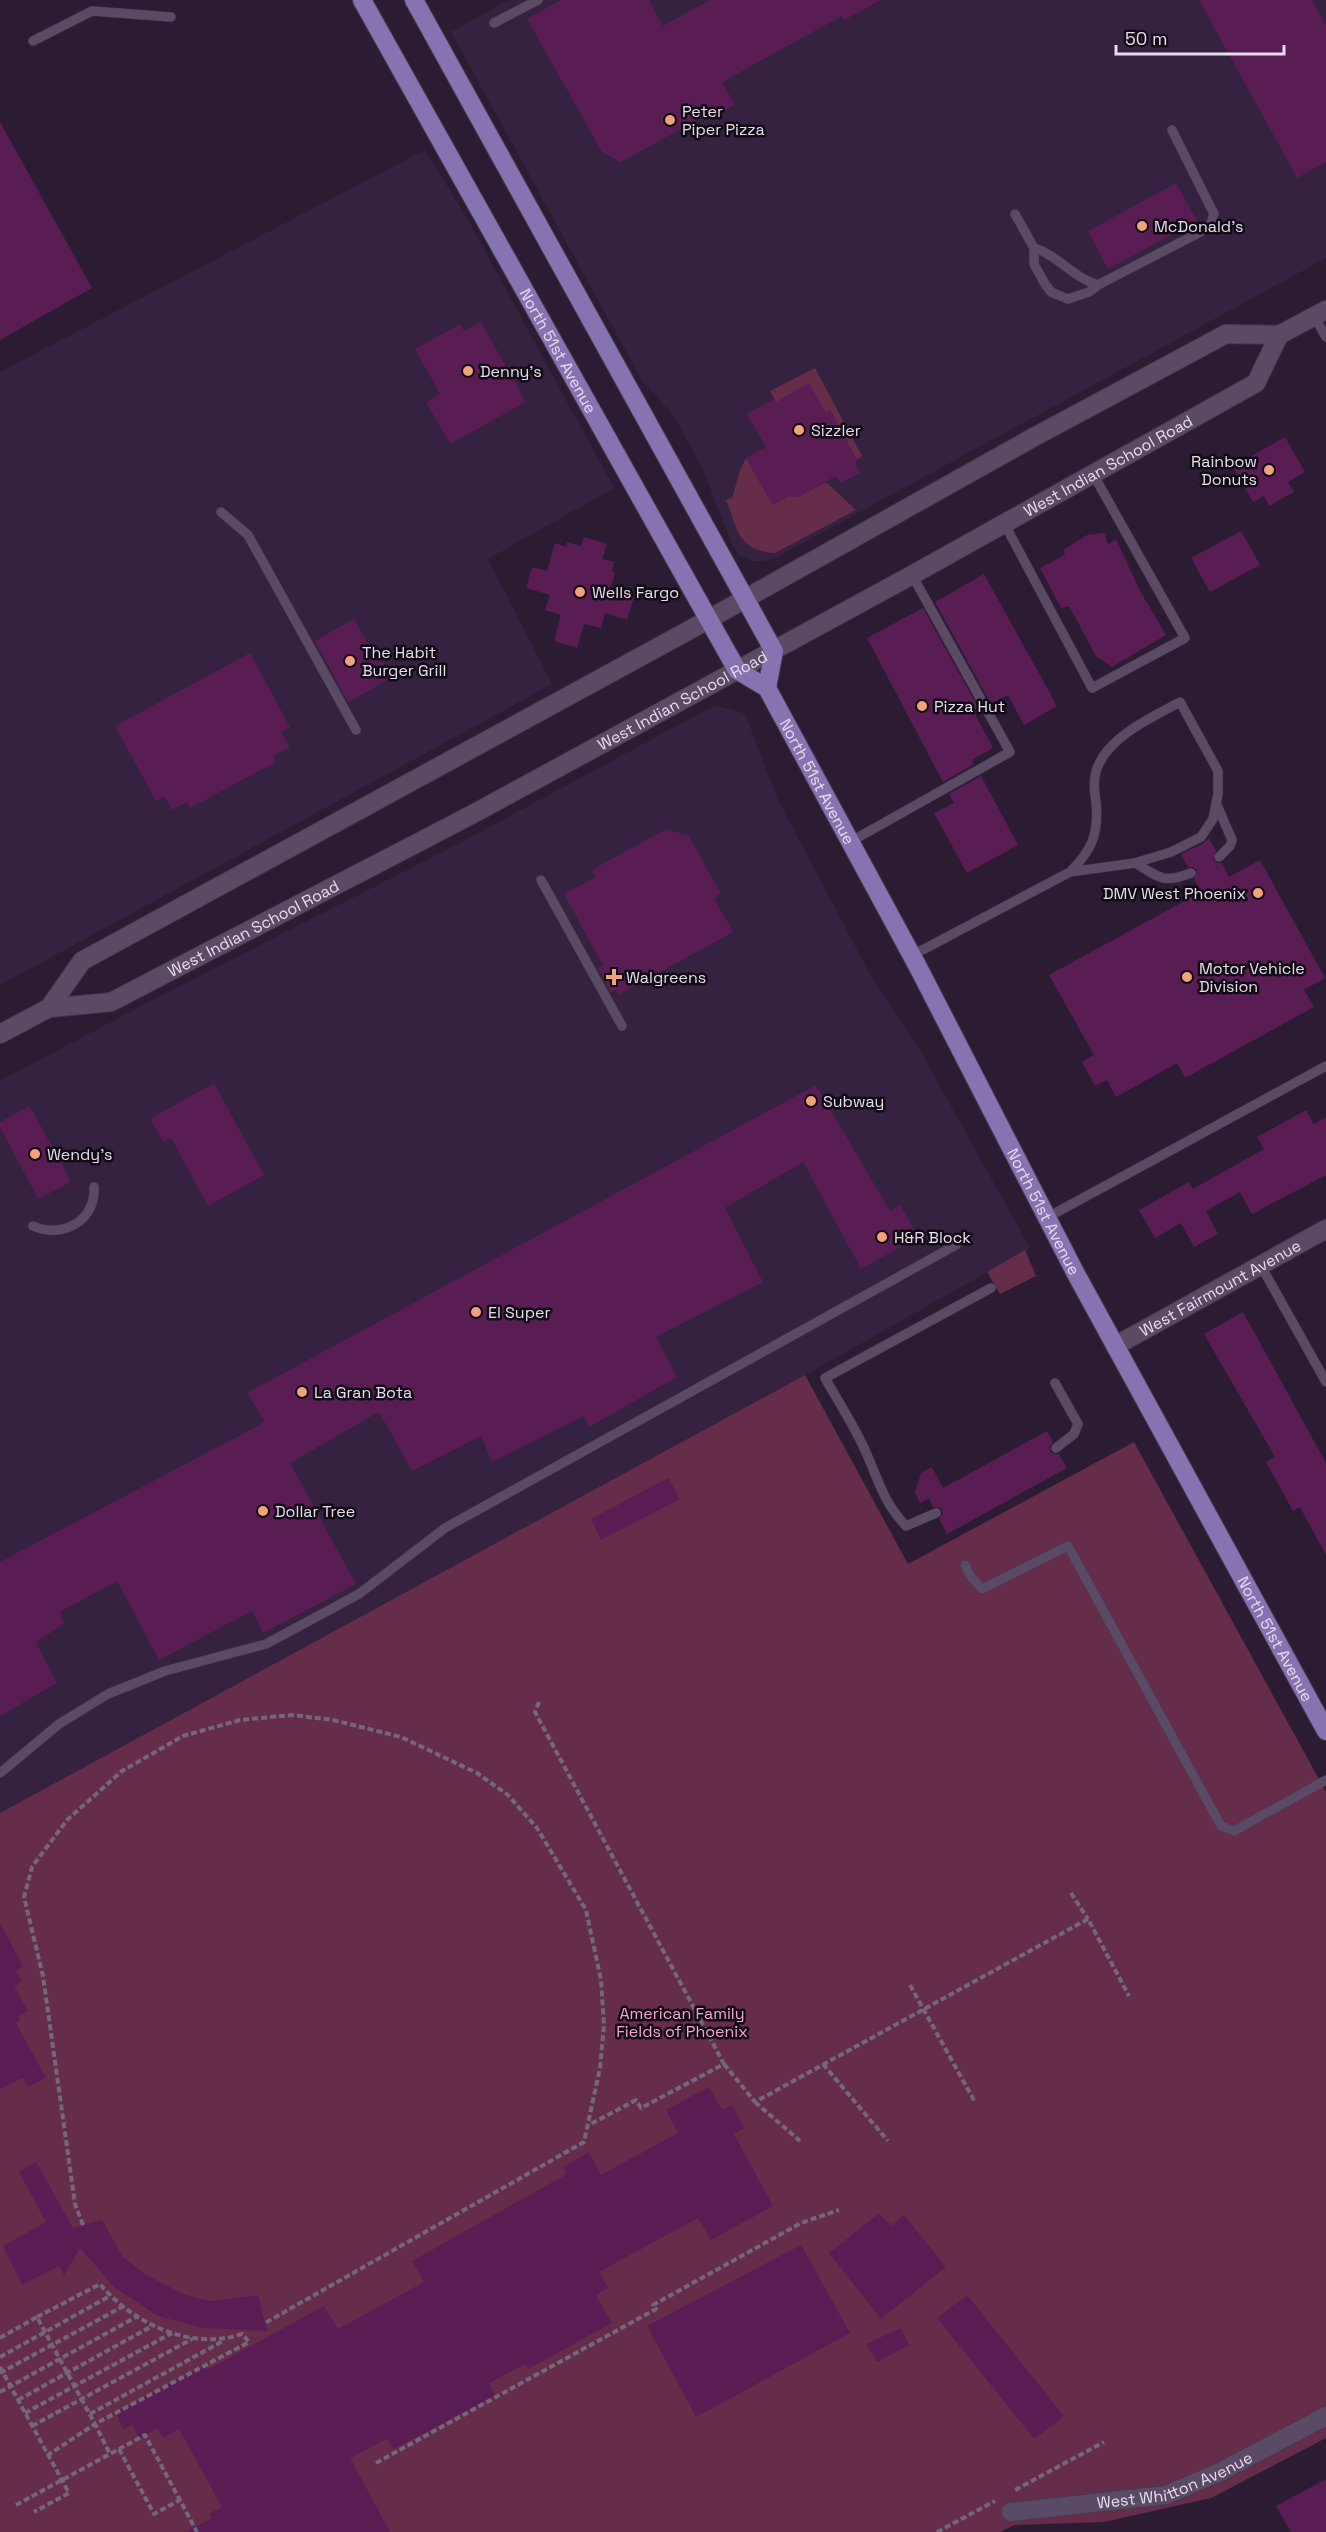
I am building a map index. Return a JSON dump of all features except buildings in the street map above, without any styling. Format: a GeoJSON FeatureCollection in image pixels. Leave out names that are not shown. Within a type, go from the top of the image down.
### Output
{"type":"FeatureCollection","features":[{"type":"Feature","properties":{"kind":"main road","name":"North 51st Avenue"},"geometry":{"type":"LineString","coordinates":[[362,0],[737,670]]}},
{"type":"Feature","properties":{"kind":"main road"},"geometry":{"type":"LineString","coordinates":[[414,0],[743,599],[774,651],[767,688],[737,670]]}},
{"type":"Feature","properties":{"kind":"main road","name":"West Indian School Road"},"geometry":{"type":"LineString","coordinates":[[49,1008],[82,961],[709,619],[1034,437],[1226,334],[1279,335],[1320,313]]}},
{"type":"Feature","properties":{"kind":"main road","name":"West Indian School Road"},"geometry":{"type":"LineString","coordinates":[[0,1034],[49,1008],[111,1002],[473,814],[774,651],[1256,383],[1279,335]]}},
{"type":"Feature","properties":{"kind":"main road","name":"North 51st Avenue"},"geometry":{"type":"LineString","coordinates":[[767,688],[911,956],[1115,1346],[1326,1731]]}},
{"type":"Feature","properties":{"kind":"main road","name":"West Fairmount Avenue"},"geometry":{"type":"LineString","coordinates":[[1115,1346],[1326,1229]]}},
{"type":"Feature","properties":{"kind":"main road","name":"West Whitton Avenue"},"geometry":{"type":"LineString","coordinates":[[1005,2505],[1166,2495],[1220,2472],[1326,2416]]}},
{"type":"Feature","properties":{"kind":"lane"},"geometry":{"type":"LineString","coordinates":[[494,23],[538,0]]}},
{"type":"Feature","properties":{"kind":"lane"},"geometry":{"type":"LineString","coordinates":[[33,42],[92,11],[171,17]]}},
{"type":"Feature","properties":{"kind":"lane"},"geometry":{"type":"LineString","coordinates":[[1015,214],[1034,248],[1034,264],[1052,292],[1068,299],[1089,292],[1098,285],[1188,241],[1210,228],[1214,221],[1214,214],[1172,130]]}},
{"type":"Feature","properties":{"kind":"lane"},"geometry":{"type":"LineString","coordinates":[[1034,248],[1046,252],[1084,281],[1098,285]]}},
{"type":"Feature","properties":{"kind":"lane"},"geometry":{"type":"LineString","coordinates":[[1320,313],[1326,337]]}},
{"type":"Feature","properties":{"kind":"lane"},"geometry":{"type":"LineString","coordinates":[[1004,523],[1092,688],[1185,638],[1093,474]]}},
{"type":"Feature","properties":{"kind":"lane"},"geometry":{"type":"LineString","coordinates":[[221,512],[248,535],[356,730]]}},
{"type":"Feature","properties":{"kind":"lane"},"geometry":{"type":"LineString","coordinates":[[850,842],[996,762],[1010,751],[912,575]]}},
{"type":"Feature","properties":{"kind":"lane"},"geometry":{"type":"LineString","coordinates":[[911,956],[1070,872],[1086,856],[1094,836],[1097,814],[1094,787],[1098,765],[1117,740],[1180,702],[1218,771],[1213,819],[1201,837],[1171,852],[1135,863],[1070,872]]}},
{"type":"Feature","properties":{"kind":"lane"},"geometry":{"type":"LineString","coordinates":[[1216,803],[1232,840],[1230,846],[1219,857]]}},
{"type":"Feature","properties":{"kind":"lane"},"geometry":{"type":"LineString","coordinates":[[1135,863],[1160,878],[1172,880],[1191,873]]}},
{"type":"Feature","properties":{"kind":"lane"},"geometry":{"type":"LineString","coordinates":[[541,880],[622,1026]]}},
{"type":"Feature","properties":{"kind":"lane"},"geometry":{"type":"LineString","coordinates":[[1048,1217],[1326,1066]]}},
{"type":"Feature","properties":{"kind":"lane"},"geometry":{"type":"LineString","coordinates":[[33,1226],[54,1232],[84,1219],[95,1199],[94,1187]]}},
{"type":"Feature","properties":{"kind":"lane"},"geometry":{"type":"LineString","coordinates":[[0,1773],[59,1724],[108,1694],[165,1671],[266,1644],[359,1594],[445,1528],[956,1245]]}},
{"type":"Feature","properties":{"kind":"lane"},"geometry":{"type":"LineString","coordinates":[[1261,1266],[1326,1382]]}},
{"type":"Feature","properties":{"kind":"lane"},"geometry":{"type":"LineString","coordinates":[[936,1513],[906,1526],[894,1514],[885,1500],[864,1448],[825,1378],[991,1288]]}},
{"type":"Feature","properties":{"kind":"lane"},"geometry":{"type":"LineString","coordinates":[[1055,1383],[1078,1424],[1074,1434],[1056,1448]]}},
{"type":"Feature","properties":{"kind":"lane"},"geometry":{"type":"LineString","coordinates":[[965,1565],[971,1577],[982,1589],[1068,1546],[1221,1826],[1226,1829],[1234,1831],[1326,1780]]}},
{"type":"Feature","properties":{"kind":"path"},"geometry":{"type":"LineString","coordinates":[[539,1702],[535,1712],[724,2064],[755,2102],[800,2141]]}},
{"type":"Feature","properties":{"kind":"path"},"geometry":{"type":"LineString","coordinates":[[83,2225],[75,2204],[43,1976],[24,1897],[32,1867],[67,1820],[122,1771],[183,1736],[240,1720],[292,1715],[333,1720],[401,1737],[477,1773],[508,1795],[537,1828],[586,1910],[601,1980],[604,2025],[601,2057],[584,2142],[265,2323]]}},
{"type":"Feature","properties":{"kind":"path"},"geometry":{"type":"LineString","coordinates":[[1071,1893],[1088,1919],[1129,1996]]}},
{"type":"Feature","properties":{"kind":"path"},"geometry":{"type":"LineString","coordinates":[[755,2102],[1088,1919]]}},
{"type":"Feature","properties":{"kind":"path"},"geometry":{"type":"LineString","coordinates":[[910,1985],[975,2102]]}},
{"type":"Feature","properties":{"kind":"path"},"geometry":{"type":"LineString","coordinates":[[587,2126],[636,2100],[640,2108],[724,2064]]}},
{"type":"Feature","properties":{"kind":"path"},"geometry":{"type":"LineString","coordinates":[[823,2064],[888,2141]]}},
{"type":"Feature","properties":{"kind":"path"},"geometry":{"type":"LineString","coordinates":[[376,2463],[656,2309],[653,2305],[801,2223],[839,2210]]}},
{"type":"Feature","properties":{"kind":"path"},"geometry":{"type":"LineString","coordinates":[[0,2338],[100,2284],[110,2296],[136,2317],[192,2339],[225,2339]]}},
{"type":"Feature","properties":{"kind":"path"},"geometry":{"type":"LineString","coordinates":[[0,2357],[110,2296]]}},
{"type":"Feature","properties":{"kind":"path"},"geometry":{"type":"LineString","coordinates":[[34,2512],[69,2493],[12,2385],[1,2370],[124,2306]]}},
{"type":"Feature","properties":{"kind":"path"},"geometry":{"type":"LineString","coordinates":[[37,2317],[110,2454]]}},
{"type":"Feature","properties":{"kind":"path"},"geometry":{"type":"LineString","coordinates":[[0,2392],[136,2317]]}},
{"type":"Feature","properties":{"kind":"path"},"geometry":{"type":"LineString","coordinates":[[18,2400],[155,2324]]}},
{"type":"Feature","properties":{"kind":"path"},"geometry":{"type":"LineString","coordinates":[[25,2413],[173,2333]]}},
{"type":"Feature","properties":{"kind":"path"},"geometry":{"type":"LineString","coordinates":[[48,2455],[95,2424],[249,2342],[242,2334],[225,2339],[90,2414]]}},
{"type":"Feature","properties":{"kind":"path"},"geometry":{"type":"LineString","coordinates":[[32,2426],[192,2339]]}},
{"type":"Feature","properties":{"kind":"path"},"geometry":{"type":"LineString","coordinates":[[16,2505],[145,2435],[197,2532]]}},
{"type":"Feature","properties":{"kind":"path"},"geometry":{"type":"LineString","coordinates":[[1010,2493],[1104,2442]]}},
{"type":"Feature","properties":{"kind":"path"},"geometry":{"type":"LineString","coordinates":[[118,2450],[154,2514],[180,2500]]}},
{"type":"Feature","properties":{"kind":"path"},"geometry":{"type":"LineString","coordinates":[[937,2532],[1005,2505]]}},
{"type":"Feature","properties":{"kind":"shaded area"},"geometry":{"type":"Polygon","coordinates":[[[509,0],[1326,0],[1326,258],[779,556],[765,561],[753,561],[740,556],[733,547],[704,472],[674,416],[642,380],[451,32],[509,0]]]}},
{"type":"Feature","properties":{"kind":"shaded area"},"geometry":{"type":"Polygon","coordinates":[[[425,150],[469,222],[614,488],[488,559],[552,684],[0,985],[0,372],[425,150]]]}},
{"type":"Feature","properties":{"kind":"shaded area"},"geometry":{"type":"Polygon","coordinates":[[[718,706],[742,713],[747,719],[777,798],[872,978],[917,1045],[1030,1248],[805,1375],[0,1813],[0,1081],[460,843],[708,709],[718,706]]]}},
{"type":"Feature","properties":{"kind":"green space"},"geometry":{"type":"Polygon","coordinates":[[[815,368],[862,456],[857,460],[830,410],[826,413],[776,402],[770,391],[815,368]]]}},
{"type":"Feature","properties":{"kind":"green space"},"geometry":{"type":"Polygon","coordinates":[[[746,458],[773,505],[788,496],[798,497],[826,482],[856,510],[775,553],[753,548],[741,537],[726,500],[732,498],[746,458]]]}},
{"type":"Feature","properties":{"kind":"green space"},"geometry":{"type":"Polygon","coordinates":[[[1025,1250],[1036,1276],[1000,1294],[987,1272],[1025,1250]]]}},
{"type":"Feature","properties":{"kind":"green space","name":"American Family Fields of Phoenix"},"geometry":{"type":"Polygon","coordinates":[[[805,1375],[908,1564],[1134,1442],[1326,1792],[1326,2438],[1211,2498],[1104,2522],[1015,2525],[1000,2532],[0,2532],[0,1813],[805,1375]]]}},
{"type":"Feature","properties":{"kind":"place","name":"Peter Piper Pizza"},"geometry":{"type":"Point","coordinates":[670,120]}},
{"type":"Feature","properties":{"kind":"place","name":"McDonald's"},"geometry":{"type":"Point","coordinates":[1142,226]}},
{"type":"Feature","properties":{"kind":"place","name":"Denny's"},"geometry":{"type":"Point","coordinates":[468,371]}},
{"type":"Feature","properties":{"kind":"place","name":"Sizzler"},"geometry":{"type":"Point","coordinates":[799,430]}},
{"type":"Feature","properties":{"kind":"place","name":"Rainbow Donuts"},"geometry":{"type":"Point","coordinates":[1269,470]}},
{"type":"Feature","properties":{"kind":"place","name":"Wells Fargo"},"geometry":{"type":"Point","coordinates":[580,592]}},
{"type":"Feature","properties":{"kind":"place","name":"The Habit Burger Grill"},"geometry":{"type":"Point","coordinates":[350,661]}},
{"type":"Feature","properties":{"kind":"place","name":"Pizza Hut"},"geometry":{"type":"Point","coordinates":[922,706]}},
{"type":"Feature","properties":{"kind":"place","name":"DMV West Phoenix"},"geometry":{"type":"Point","coordinates":[1258,893]}},
{"type":"Feature","properties":{"kind":"place","name":"Walgreens"},"geometry":{"type":"Point","coordinates":[614,977]}},
{"type":"Feature","properties":{"kind":"place","name":"Motor Vehicle Division"},"geometry":{"type":"Point","coordinates":[1187,977]}},
{"type":"Feature","properties":{"kind":"place","name":"Subway"},"geometry":{"type":"Point","coordinates":[811,1101]}},
{"type":"Feature","properties":{"kind":"place","name":"Wendy's"},"geometry":{"type":"Point","coordinates":[35,1154]}},
{"type":"Feature","properties":{"kind":"place","name":"H&R Block"},"geometry":{"type":"Point","coordinates":[882,1237]}},
{"type":"Feature","properties":{"kind":"place","name":"El Super"},"geometry":{"type":"Point","coordinates":[476,1312]}},
{"type":"Feature","properties":{"kind":"place","name":"La Gran Bota"},"geometry":{"type":"Point","coordinates":[302,1392]}},
{"type":"Feature","properties":{"kind":"place","name":"Dollar Tree"},"geometry":{"type":"Point","coordinates":[263,1511]}}]}
